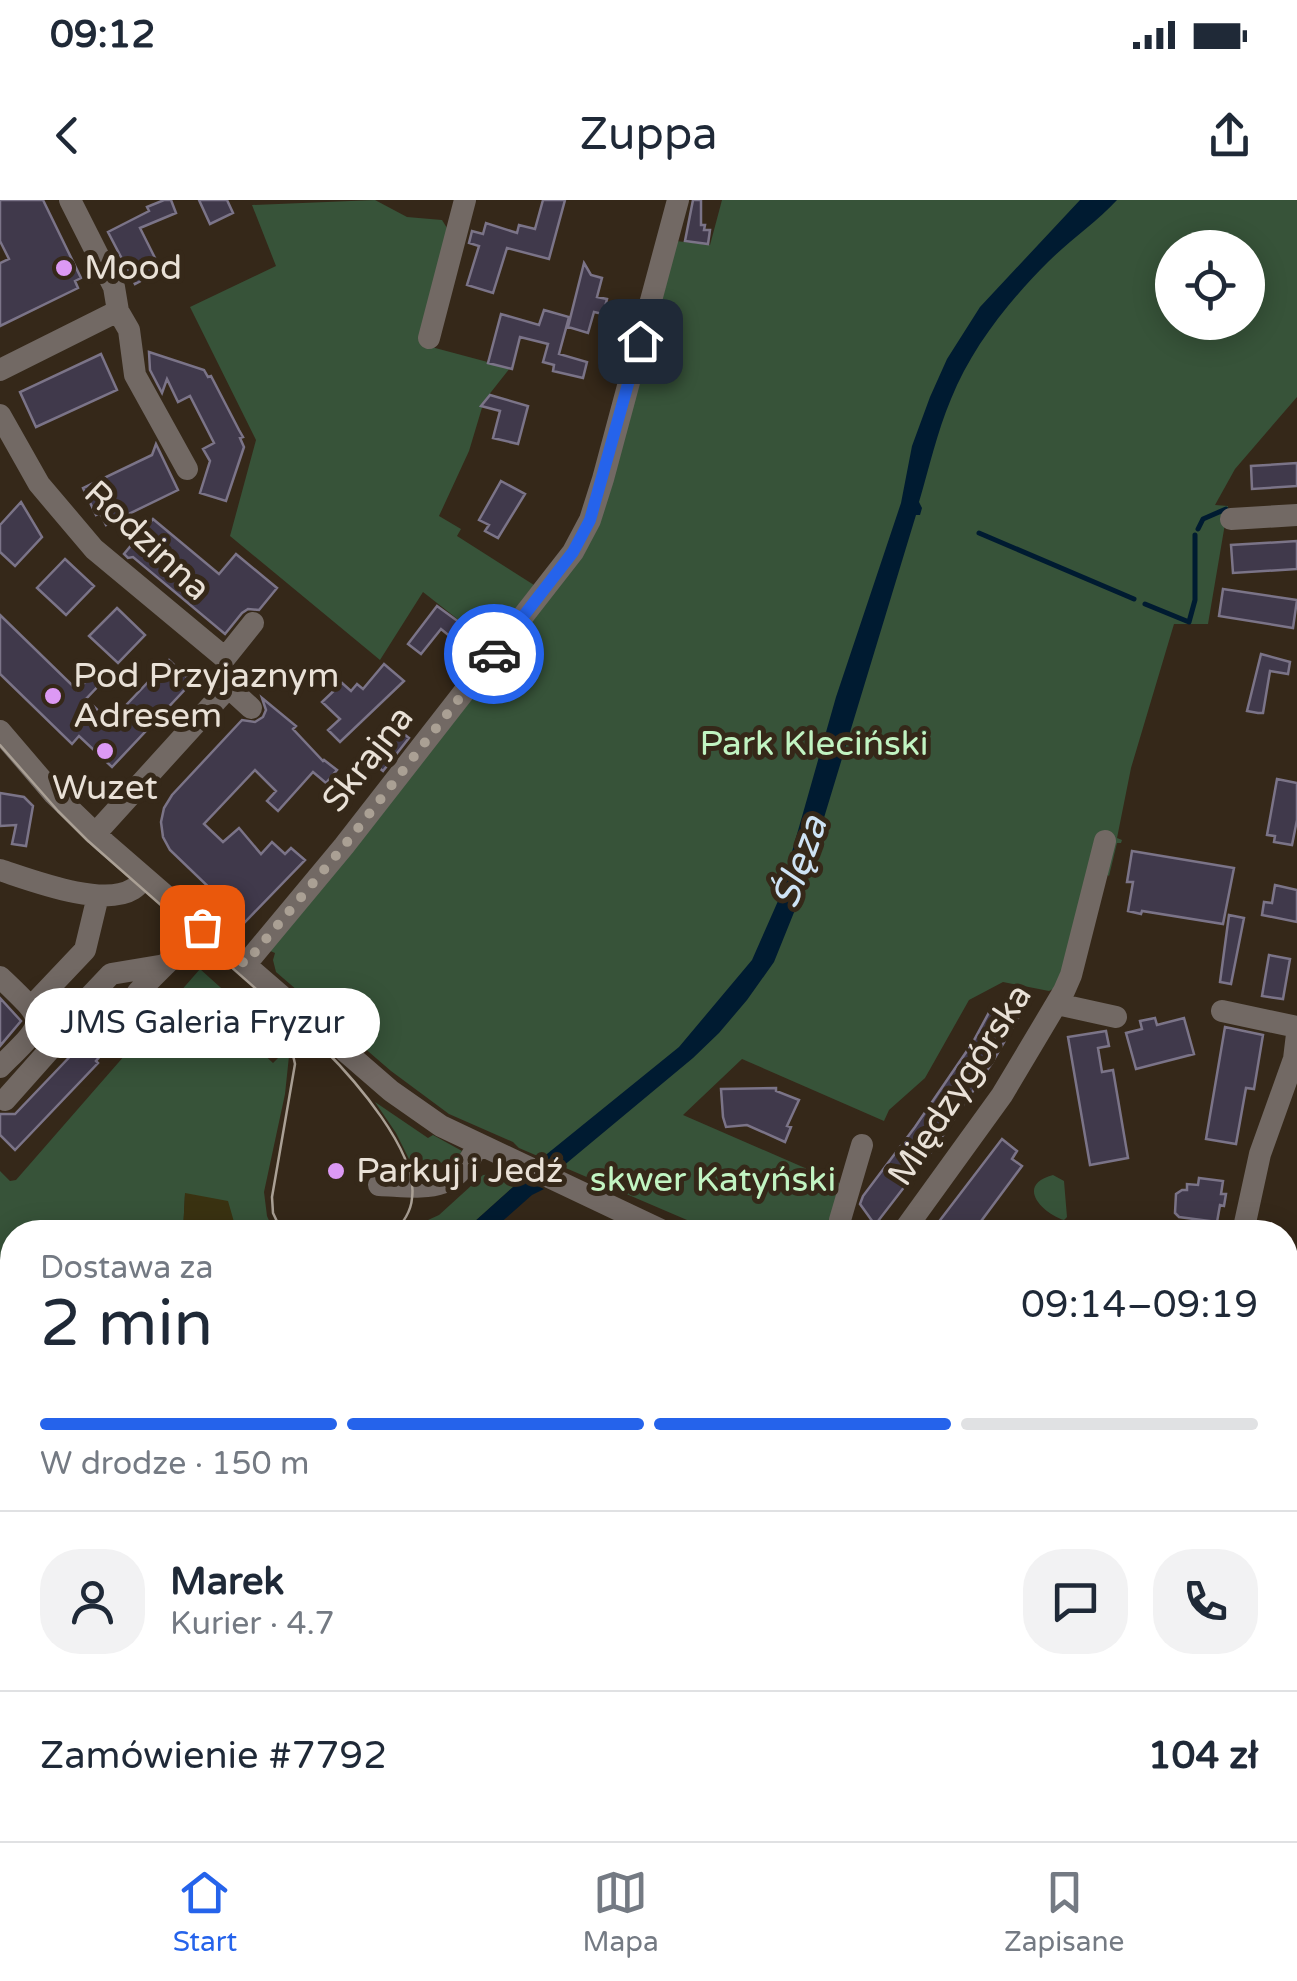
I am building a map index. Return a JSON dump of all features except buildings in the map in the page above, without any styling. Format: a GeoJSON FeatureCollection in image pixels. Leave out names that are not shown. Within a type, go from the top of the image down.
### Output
{"type":"FeatureCollection","features":[{"type":"Feature","properties":{"kind":"street"},"geometry":{"type":"LineString","coordinates":[[70,200],[114,287],[118,311],[128,330],[135,375],[187,469]]}},
{"type":"Feature","properties":{"kind":"street"},"geometry":{"type":"LineString","coordinates":[[429,338],[465,200]]}},
{"type":"Feature","properties":{"kind":"street","name":"Skrajna"},"geometry":{"type":"LineString","coordinates":[[245,964],[344,846],[573,552],[590,520],[603,479],[678,200]]}},
{"type":"Feature","properties":{"kind":"street"},"geometry":{"type":"LineString","coordinates":[[0,370],[118,311]]}},
{"type":"Feature","properties":{"kind":"street","name":"Rodzinna"},"geometry":{"type":"LineString","coordinates":[[0,415],[39,484],[94,549],[225,658],[254,623]]}},
{"type":"Feature","properties":{"kind":"street"},"geometry":{"type":"LineString","coordinates":[[1231,520],[1297,515]]}},
{"type":"Feature","properties":{"kind":"street"},"geometry":{"type":"LineString","coordinates":[[95,834],[231,684],[252,708]]}},
{"type":"Feature","properties":{"kind":"street"},"geometry":{"type":"LineString","coordinates":[[0,731],[54,794],[95,834],[391,1091],[441,1126],[640,1220]]}},
{"type":"Feature","properties":{"kind":"street","name":"Międzygórska"},"geometry":{"type":"LineString","coordinates":[[912,1220],[1002,1095],[1057,1004],[1071,975],[1104,841]]}},
{"type":"Feature","properties":{"kind":"street"},"geometry":{"type":"LineString","coordinates":[[0,870],[98,896],[123,894],[144,878]]}},
{"type":"Feature","properties":{"kind":"street"},"geometry":{"type":"LineString","coordinates":[[31,1007],[85,950],[98,896]]}},
{"type":"Feature","properties":{"kind":"street"},"geometry":{"type":"LineString","coordinates":[[121,1040],[146,1014],[138,992],[202,927]]}},
{"type":"Feature","properties":{"kind":"street"},"geometry":{"type":"LineString","coordinates":[[5,1100],[54,1046],[59,1029],[110,974],[165,965]]}},
{"type":"Feature","properties":{"kind":"street"},"geometry":{"type":"LineString","coordinates":[[0,977],[38,1017],[37,1029],[0,1067]]}},
{"type":"Feature","properties":{"kind":"street"},"geometry":{"type":"LineString","coordinates":[[1057,1004],[1116,1017]]}},
{"type":"Feature","properties":{"kind":"street"},"geometry":{"type":"LineString","coordinates":[[1222,1011],[1297,1030],[1295,1059],[1260,1154],[1246,1220]]}},
{"type":"Feature","properties":{"kind":"street"},"geometry":{"type":"LineString","coordinates":[[379,1185],[409,1185],[435,1173],[459,1172],[478,1144]]}},
{"type":"Feature","properties":{"kind":"street"},"geometry":{"type":"LineString","coordinates":[[840,1220],[862,1145]]}},
{"type":"Feature","properties":{"kind":"green space"},"geometry":{"type":"Polygon","coordinates":[[[375,200],[407,217],[442,220],[447,228],[424,345],[510,368],[484,401],[469,451],[439,516],[461,529],[457,536],[534,585],[488,643],[423,592],[380,660],[230,536],[256,440],[190,307],[276,266],[252,205],[375,200]]]}},
{"type":"Feature","properties":{"kind":"green space","name":"Park Kleciński"},"geometry":{"type":"Polygon","coordinates":[[[722,200],[1297,200],[1297,397],[1235,469],[1215,505],[1228,506],[1208,624],[1174,624],[1131,768],[1117,838],[1122,840],[1117,843],[1109,876],[1106,874],[1057,987],[1049,991],[1003,982],[969,1000],[925,1078],[889,1110],[884,1121],[742,1059],[683,1115],[844,1185],[839,1220],[687,1220],[519,1148],[449,1114],[391,1071],[276,972],[275,953],[268,950],[563,579],[676,241],[710,245],[722,200]]]}},
{"type":"Feature","properties":{"kind":"green space"},"geometry":{"type":"Polygon","coordinates":[[[200,969],[272,1037],[259,1050],[273,1063],[282,1054],[289,1056],[264,1192],[269,1220],[222,1220],[185,1194],[184,1220],[0,1220],[0,1171],[10,1181],[16,1180],[200,969]]]}},
{"type":"Feature","properties":{"kind":"green space"},"geometry":{"type":"Polygon","coordinates":[[[375,1102],[428,1138],[433,1135],[462,1151],[458,1159],[414,1169],[375,1102]]]}},
{"type":"Feature","properties":{"kind":"green space"},"geometry":{"type":"Polygon","coordinates":[[[509,1173],[522,1179],[476,1220],[428,1220],[439,1215],[483,1175],[509,1173]]]}},
{"type":"Feature","properties":{"kind":"green space"},"geometry":{"type":"Polygon","coordinates":[[[1053,1175],[1064,1181],[1064,1220],[1041,1205],[1034,1192],[1036,1185],[1053,1175]]]}},
{"type":"Feature","properties":{"kind":"sand"},"geometry":{"type":"Polygon","coordinates":[[[185,1193],[228,1201],[233,1220],[184,1220],[185,1193]]]}},
{"type":"Feature","properties":{"kind":"water","name":"Ślęza"},"geometry":{"type":"Polygon","coordinates":[[[1080,200],[1117,200],[1019,293],[981,343],[951,399],[919,502],[920,515],[916,515],[799,900],[774,962],[747,1000],[693,1058],[562,1167],[542,1158],[679,1047],[752,960],[778,901],[836,697],[901,503],[912,446],[930,397],[947,359],[980,307],[1080,200]]]}},
{"type":"Feature","properties":{"kind":"water"},"geometry":{"type":"Polygon","coordinates":[[[522,1179],[544,1189],[504,1220],[476,1220],[522,1179]]]}},
{"type":"Feature","properties":{"kind":"waterway"},"geometry":{"type":"LineString","coordinates":[[1198,529],[1203,519],[1226,509]]}},
{"type":"Feature","properties":{"kind":"waterway"},"geometry":{"type":"LineString","coordinates":[[979,533],[1134,599]]}},
{"type":"Feature","properties":{"kind":"waterway"},"geometry":{"type":"LineString","coordinates":[[1145,604],[1189,622],[1195,600],[1195,535]]}},
{"type":"Feature","properties":{"kind":"tram line"},"geometry":{"type":"LineString","coordinates":[[0,745],[87,840],[322,1047],[350,1077],[381,1117],[405,1159],[412,1198],[404,1220]]}},
{"type":"Feature","properties":{"kind":"tram line"},"geometry":{"type":"LineString","coordinates":[[275,1015],[288,1033],[295,1064],[272,1197],[276,1220]]}},
{"type":"Feature","properties":{"kind":"way so far"},"geometry":{"type":"LineString","coordinates":[[202,927],[245,964],[344,846],[494,654]]}},
{"type":"Feature","properties":{"kind":"place","name":"Mood"},"geometry":{"type":"Point","coordinates":[64,268]}},
{"type":"Feature","properties":{"kind":"place","name":"Pod Przyjaznym Adresem"},"geometry":{"type":"Point","coordinates":[53,696]}},
{"type":"Feature","properties":{"kind":"place","name":"Wuzet"},"geometry":{"type":"Point","coordinates":[105,751]}},
{"type":"Feature","properties":{"kind":"place","name":"JMS Galeria Fryzur"},"geometry":{"type":"Point","coordinates":[202,927]}},
{"type":"Feature","properties":{"kind":"place","name":"Parkuj i Jedź"},"geometry":{"type":"Point","coordinates":[336,1171]}},
{"type":"Feature","properties":{"kind":"route"},"geometry":{"type":"LineString","coordinates":[[494,654],[573,552],[590,520],[640,341]]}},
{"type":"Feature","properties":{"kind":"park label","name":"skwer Katyński"},"geometry":{"type":"Point","coordinates":[713,1180]}}]}
